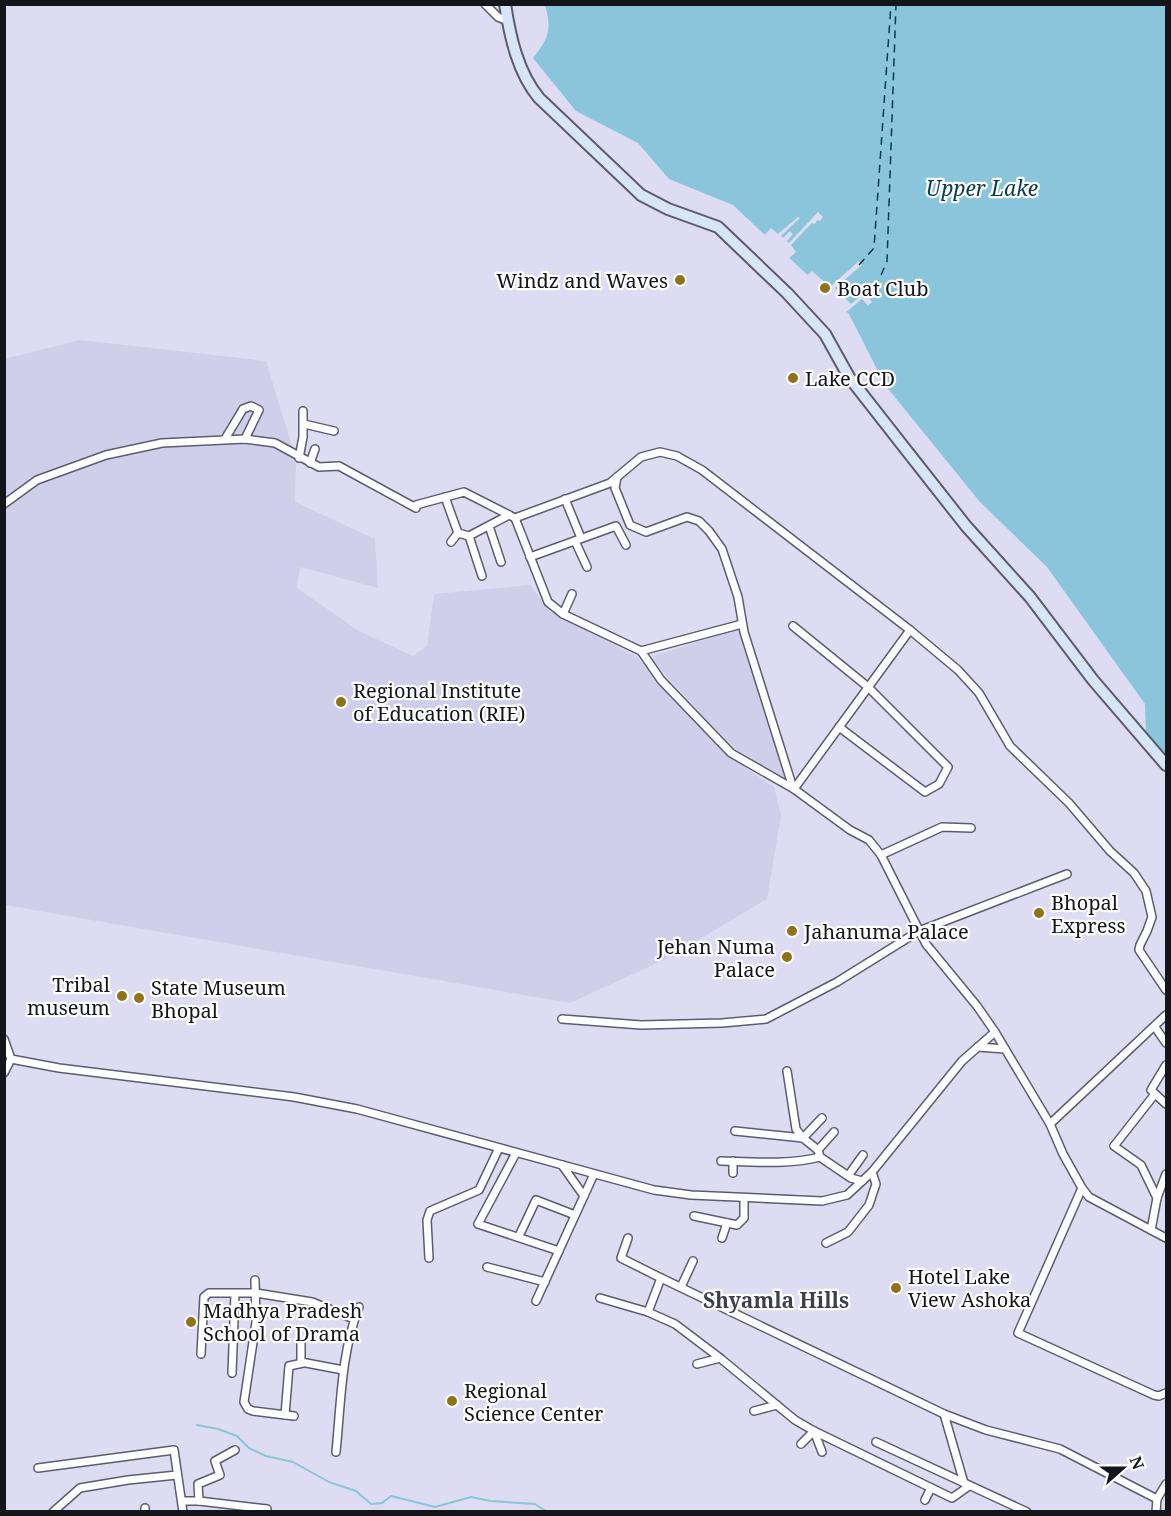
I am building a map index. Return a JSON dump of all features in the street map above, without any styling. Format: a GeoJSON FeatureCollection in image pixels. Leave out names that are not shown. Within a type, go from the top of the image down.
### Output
{"type":"FeatureCollection","features":[{"type":"Feature","properties":{"kind":"street"},"geometry":{"type":"LineString","coordinates":[[485,4],[498,17],[508,21]]}},
{"type":"Feature","properties":{"kind":"street"},"geometry":{"type":"LineString","coordinates":[[505,4],[528,85],[640,195],[668,209],[718,227],[787,293],[825,334],[849,376],[966,526],[1030,597],[1094,680],[1167,765]]}},
{"type":"Feature","properties":{"kind":"street"},"geometry":{"type":"LineString","coordinates":[[225,439],[243,409],[251,406],[259,410],[245,439]]}},
{"type":"Feature","properties":{"kind":"street"},"geometry":{"type":"LineString","coordinates":[[299,458],[304,424],[303,411]]}},
{"type":"Feature","properties":{"kind":"street"},"geometry":{"type":"LineString","coordinates":[[304,424],[334,431]]}},
{"type":"Feature","properties":{"kind":"street"},"geometry":{"type":"LineString","coordinates":[[4,504],[37,480],[106,455],[162,443],[245,439],[275,443],[319,467],[339,466],[416,508],[416,505],[464,492],[512,516],[548,602],[563,614],[640,651],[661,680],[731,753],[794,789],[850,830],[869,840],[881,855],[926,944],[977,1006],[995,1032],[1050,1124],[1082,1188],[1089,1197],[1167,1238]]}},
{"type":"Feature","properties":{"kind":"street"},"geometry":{"type":"LineString","coordinates":[[310,463],[315,449]]}},
{"type":"Feature","properties":{"kind":"street"},"geometry":{"type":"LineString","coordinates":[[458,533],[468,536],[512,516],[610,483],[641,457],[660,452],[677,456],[702,470],[910,630],[979,693],[1010,746],[1069,803],[1110,851],[1134,873],[1146,891],[1152,917],[1139,950],[1167,990]]}},
{"type":"Feature","properties":{"kind":"street"},"geometry":{"type":"LineString","coordinates":[[616,477],[615,488],[630,525],[645,532],[687,517],[699,521],[722,549],[738,597],[742,624],[794,789]]}},
{"type":"Feature","properties":{"kind":"street"},"geometry":{"type":"LineString","coordinates":[[445,497],[458,533]]}},
{"type":"Feature","properties":{"kind":"street"},"geometry":{"type":"LineString","coordinates":[[565,499],[587,567]]}},
{"type":"Feature","properties":{"kind":"street"},"geometry":{"type":"LineString","coordinates":[[489,526],[501,562]]}},
{"type":"Feature","properties":{"kind":"street"},"geometry":{"type":"LineString","coordinates":[[530,557],[616,526],[626,545]]}},
{"type":"Feature","properties":{"kind":"street"},"geometry":{"type":"LineString","coordinates":[[451,542],[458,533]]}},
{"type":"Feature","properties":{"kind":"street"},"geometry":{"type":"LineString","coordinates":[[468,536],[482,576]]}},
{"type":"Feature","properties":{"kind":"street"},"geometry":{"type":"LineString","coordinates":[[563,614],[572,594]]}},
{"type":"Feature","properties":{"kind":"street"},"geometry":{"type":"LineString","coordinates":[[640,651],[742,624]]}},
{"type":"Feature","properties":{"kind":"street"},"geometry":{"type":"LineString","coordinates":[[793,626],[868,687],[948,767],[939,784],[925,792],[838,727]]}},
{"type":"Feature","properties":{"kind":"street"},"geometry":{"type":"LineString","coordinates":[[794,789],[910,630]]}},
{"type":"Feature","properties":{"kind":"street"},"geometry":{"type":"LineString","coordinates":[[881,855],[942,827],[971,828]]}},
{"type":"Feature","properties":{"kind":"street"},"geometry":{"type":"LineString","coordinates":[[562,1019],[641,1025],[722,1023],[766,1019],[837,982],[919,931],[1067,874]]}},
{"type":"Feature","properties":{"kind":"street"},"geometry":{"type":"LineString","coordinates":[[1050,1124],[1167,1016]]}},
{"type":"Feature","properties":{"kind":"street"},"geometry":{"type":"LineString","coordinates":[[1155,1027],[1167,1043]]}},
{"type":"Feature","properties":{"kind":"street"},"geometry":{"type":"LineString","coordinates":[[11,1059],[59,1068],[294,1096],[357,1108],[654,1190],[692,1196],[822,1201],[847,1195],[872,1172],[962,1061],[995,1032]]}},
{"type":"Feature","properties":{"kind":"street"},"geometry":{"type":"LineString","coordinates":[[4,1039],[11,1059],[4,1073]]}},
{"type":"Feature","properties":{"kind":"street"},"geometry":{"type":"LineString","coordinates":[[978,1047],[1005,1049]]}},
{"type":"Feature","properties":{"kind":"street"},"geometry":{"type":"LineString","coordinates":[[1167,1065],[1151,1090],[1167,1104]]}},
{"type":"Feature","properties":{"kind":"street"},"geometry":{"type":"LineString","coordinates":[[787,1071],[796,1129],[819,1154],[848,1176],[862,1181]]}},
{"type":"Feature","properties":{"kind":"street"},"geometry":{"type":"LineString","coordinates":[[1155,1094],[1114,1146],[1141,1165],[1156,1198]]}},
{"type":"Feature","properties":{"kind":"street"},"geometry":{"type":"LineString","coordinates":[[803,1138],[822,1118]]}},
{"type":"Feature","properties":{"kind":"street"},"geometry":{"type":"LineString","coordinates":[[735,1131],[803,1138]]}},
{"type":"Feature","properties":{"kind":"street"},"geometry":{"type":"LineString","coordinates":[[721,1161],[805,1161],[819,1154],[834,1132]]}},
{"type":"Feature","properties":{"kind":"street"},"geometry":{"type":"LineString","coordinates":[[429,1258],[427,1220],[430,1211],[479,1190],[499,1148]]}},
{"type":"Feature","properties":{"kind":"street"},"geometry":{"type":"LineString","coordinates":[[516,1153],[478,1224],[559,1251]]}},
{"type":"Feature","properties":{"kind":"street"},"geometry":{"type":"LineString","coordinates":[[848,1176],[863,1155]]}},
{"type":"Feature","properties":{"kind":"street"},"geometry":{"type":"LineString","coordinates":[[733,1161],[734,1173]]}},
{"type":"Feature","properties":{"kind":"street"},"geometry":{"type":"LineString","coordinates":[[562,1165],[584,1196]]}},
{"type":"Feature","properties":{"kind":"street"},"geometry":{"type":"LineString","coordinates":[[826,1243],[848,1232],[868,1205],[876,1184],[872,1172]]}},
{"type":"Feature","properties":{"kind":"street"},"geometry":{"type":"LineString","coordinates":[[536,1301],[594,1174]]}},
{"type":"Feature","properties":{"kind":"street"},"geometry":{"type":"LineString","coordinates":[[1151,1230],[1156,1198],[1167,1174]]}},
{"type":"Feature","properties":{"kind":"street"},"geometry":{"type":"LineString","coordinates":[[1082,1188],[1018,1333],[1154,1395],[1167,1393]]}},
{"type":"Feature","properties":{"kind":"street"},"geometry":{"type":"LineString","coordinates":[[694,1216],[737,1225],[744,1218],[744,1199]]}},
{"type":"Feature","properties":{"kind":"street"},"geometry":{"type":"LineString","coordinates":[[519,1236],[536,1200],[575,1215]]}},
{"type":"Feature","properties":{"kind":"street"},"geometry":{"type":"LineString","coordinates":[[722,1238],[727,1223]]}},
{"type":"Feature","properties":{"kind":"street"},"geometry":{"type":"LineString","coordinates":[[628,1238],[621,1258],[661,1278],[944,1413],[986,1430],[1060,1449],[1157,1499]]}},
{"type":"Feature","properties":{"kind":"street"},"geometry":{"type":"LineString","coordinates":[[681,1287],[693,1261]]}},
{"type":"Feature","properties":{"kind":"street"},"geometry":{"type":"LineString","coordinates":[[487,1267],[545,1282]]}},
{"type":"Feature","properties":{"kind":"street"},"geometry":{"type":"LineString","coordinates":[[648,1312],[661,1278]]}},
{"type":"Feature","properties":{"kind":"street"},"geometry":{"type":"LineString","coordinates":[[255,1280],[256,1322],[244,1402],[253,1411],[294,1416]]}},
{"type":"Feature","properties":{"kind":"street"},"geometry":{"type":"LineString","coordinates":[[201,1354],[204,1297],[209,1293],[256,1293],[312,1302],[354,1319]]}},
{"type":"Feature","properties":{"kind":"street"},"geometry":{"type":"LineString","coordinates":[[232,1373],[235,1294]]}},
{"type":"Feature","properties":{"kind":"street"},"geometry":{"type":"LineString","coordinates":[[600,1298],[648,1312],[675,1324],[795,1420],[814,1431],[952,1498],[966,1484]]}},
{"type":"Feature","properties":{"kind":"street"},"geometry":{"type":"LineString","coordinates":[[336,1452],[350,1329],[359,1307]]}},
{"type":"Feature","properties":{"kind":"street"},"geometry":{"type":"LineString","coordinates":[[301,1344],[300,1360],[303,1363]]}},
{"type":"Feature","properties":{"kind":"street"},"geometry":{"type":"LineString","coordinates":[[697,1364],[720,1358]]}},
{"type":"Feature","properties":{"kind":"street"},"geometry":{"type":"LineString","coordinates":[[285,1415],[290,1366],[303,1363],[344,1370]]}},
{"type":"Feature","properties":{"kind":"street"},"geometry":{"type":"LineString","coordinates":[[754,1411],[777,1405]]}},
{"type":"Feature","properties":{"kind":"street"},"geometry":{"type":"LineString","coordinates":[[944,1413],[966,1484]]}},
{"type":"Feature","properties":{"kind":"street"},"geometry":{"type":"LineString","coordinates":[[801,1444],[814,1431]]}},
{"type":"Feature","properties":{"kind":"street"},"geometry":{"type":"LineString","coordinates":[[814,1431],[822,1452]]}},
{"type":"Feature","properties":{"kind":"street"},"geometry":{"type":"LineString","coordinates":[[876,1442],[1027,1512]]}},
{"type":"Feature","properties":{"kind":"street"},"geometry":{"type":"LineString","coordinates":[[38,1468],[174,1450],[183,1512]]}},
{"type":"Feature","properties":{"kind":"street"},"geometry":{"type":"LineString","coordinates":[[199,1501],[198,1484],[220,1475],[215,1461],[235,1450]]}},
{"type":"Feature","properties":{"kind":"street"},"geometry":{"type":"LineString","coordinates":[[53,1512],[80,1488],[177,1475]]}},
{"type":"Feature","properties":{"kind":"street"},"geometry":{"type":"LineString","coordinates":[[1156,1512],[1157,1499],[1167,1484]]}},
{"type":"Feature","properties":{"kind":"street"},"geometry":{"type":"LineString","coordinates":[[926,1500],[931,1488]]}},
{"type":"Feature","properties":{"kind":"street"},"geometry":{"type":"LineString","coordinates":[[182,1501],[267,1509]]}},
{"type":"Feature","properties":{"kind":"shaded area","name":"Regional Institute of Education (RIE)"},"geometry":{"type":"Polygon","coordinates":[[[80,340],[266,361],[296,466],[295,502],[375,539],[378,588],[300,567],[297,588],[359,631],[413,656],[427,646],[434,594],[530,585],[549,611],[637,657],[705,733],[733,759],[774,787],[781,815],[767,899],[666,959],[570,1003],[5,905],[4,359],[80,340]]]}},
{"type":"Feature","properties":{"kind":"shaded area"},"geometry":{"type":"Polygon","coordinates":[[[740,629],[787,775],[786,779],[731,746],[654,662],[653,656],[740,629]]]}},
{"type":"Feature","properties":{"kind":"water","name":"Upper Lake"},"geometry":{"type":"Polygon","coordinates":[[[545,5],[1166,5],[1166,760],[1146,735],[1145,704],[1047,567],[980,502],[885,385],[849,314],[733,205],[669,179],[638,143],[576,111],[533,58],[543,45],[548,33],[545,5]]]}},
{"type":"Feature","properties":{"kind":"pier"},"geometry":{"type":"Polygon","coordinates":[[[818,212],[823,217],[815,224],[812,223],[791,245],[796,252],[787,260],[763,237],[771,228],[778,234],[798,217],[800,218],[781,236],[783,238],[790,231],[793,234],[787,241],[789,243],[818,212]]]}},
{"type":"Feature","properties":{"kind":"pier","name":"Boat Club"},"geometry":{"type":"Polygon","coordinates":[[[859,261],[862,265],[835,288],[851,304],[859,297],[856,291],[859,288],[872,302],[868,306],[862,299],[844,314],[805,277],[812,271],[830,287],[859,261]]]}},
{"type":"Feature","properties":{"kind":"waterway"},"geometry":{"type":"LineString","coordinates":[[197,1425],[237,1436],[249,1448],[266,1456],[293,1462],[329,1482],[356,1491],[371,1504],[382,1503],[391,1496],[435,1507],[471,1497],[491,1501],[535,1504],[547,1512]]}},
{"type":"Feature","properties":{"kind":"ferry route"},"geometry":{"type":"LineString","coordinates":[[859,265],[874,248],[891,4]]}},
{"type":"Feature","properties":{"kind":"ferry route"},"geometry":{"type":"LineString","coordinates":[[863,296],[879,280],[887,261],[896,4]]}},
{"type":"Feature","properties":{"kind":"place","name":"Windz and Waves"},"geometry":{"type":"Point","coordinates":[680,280]}},
{"type":"Feature","properties":{"kind":"place","name":"Boat Club"},"geometry":{"type":"Point","coordinates":[825,288]}},
{"type":"Feature","properties":{"kind":"place","name":"Lake CCD"},"geometry":{"type":"Point","coordinates":[793,378]}},
{"type":"Feature","properties":{"kind":"place","name":"Regional Institute of Education (RIE)"},"geometry":{"type":"Point","coordinates":[341,702]}},
{"type":"Feature","properties":{"kind":"place","name":"Bhopal Express"},"geometry":{"type":"Point","coordinates":[1039,913]}},
{"type":"Feature","properties":{"kind":"place","name":"Jahanuma Palace"},"geometry":{"type":"Point","coordinates":[792,931]}},
{"type":"Feature","properties":{"kind":"place","name":"Jehan Numa Palace"},"geometry":{"type":"Point","coordinates":[787,957]}},
{"type":"Feature","properties":{"kind":"place","name":"Tribal museum"},"geometry":{"type":"Point","coordinates":[122,996]}},
{"type":"Feature","properties":{"kind":"place","name":"State Museum Bhopal"},"geometry":{"type":"Point","coordinates":[139,998]}},
{"type":"Feature","properties":{"kind":"place","name":"Hotel Lake View Ashoka"},"geometry":{"type":"Point","coordinates":[896,1288]}},
{"type":"Feature","properties":{"kind":"place","name":"Madhya Pradesh School of Drama"},"geometry":{"type":"Point","coordinates":[191,1322]}},
{"type":"Feature","properties":{"kind":"place","name":"Regional Science Center"},"geometry":{"type":"Point","coordinates":[452,1401]}},
{"type":"Feature","properties":{"kind":"district","name":"Shyamla Hills"},"geometry":{"type":"Point","coordinates":[776,1300]}}]}
